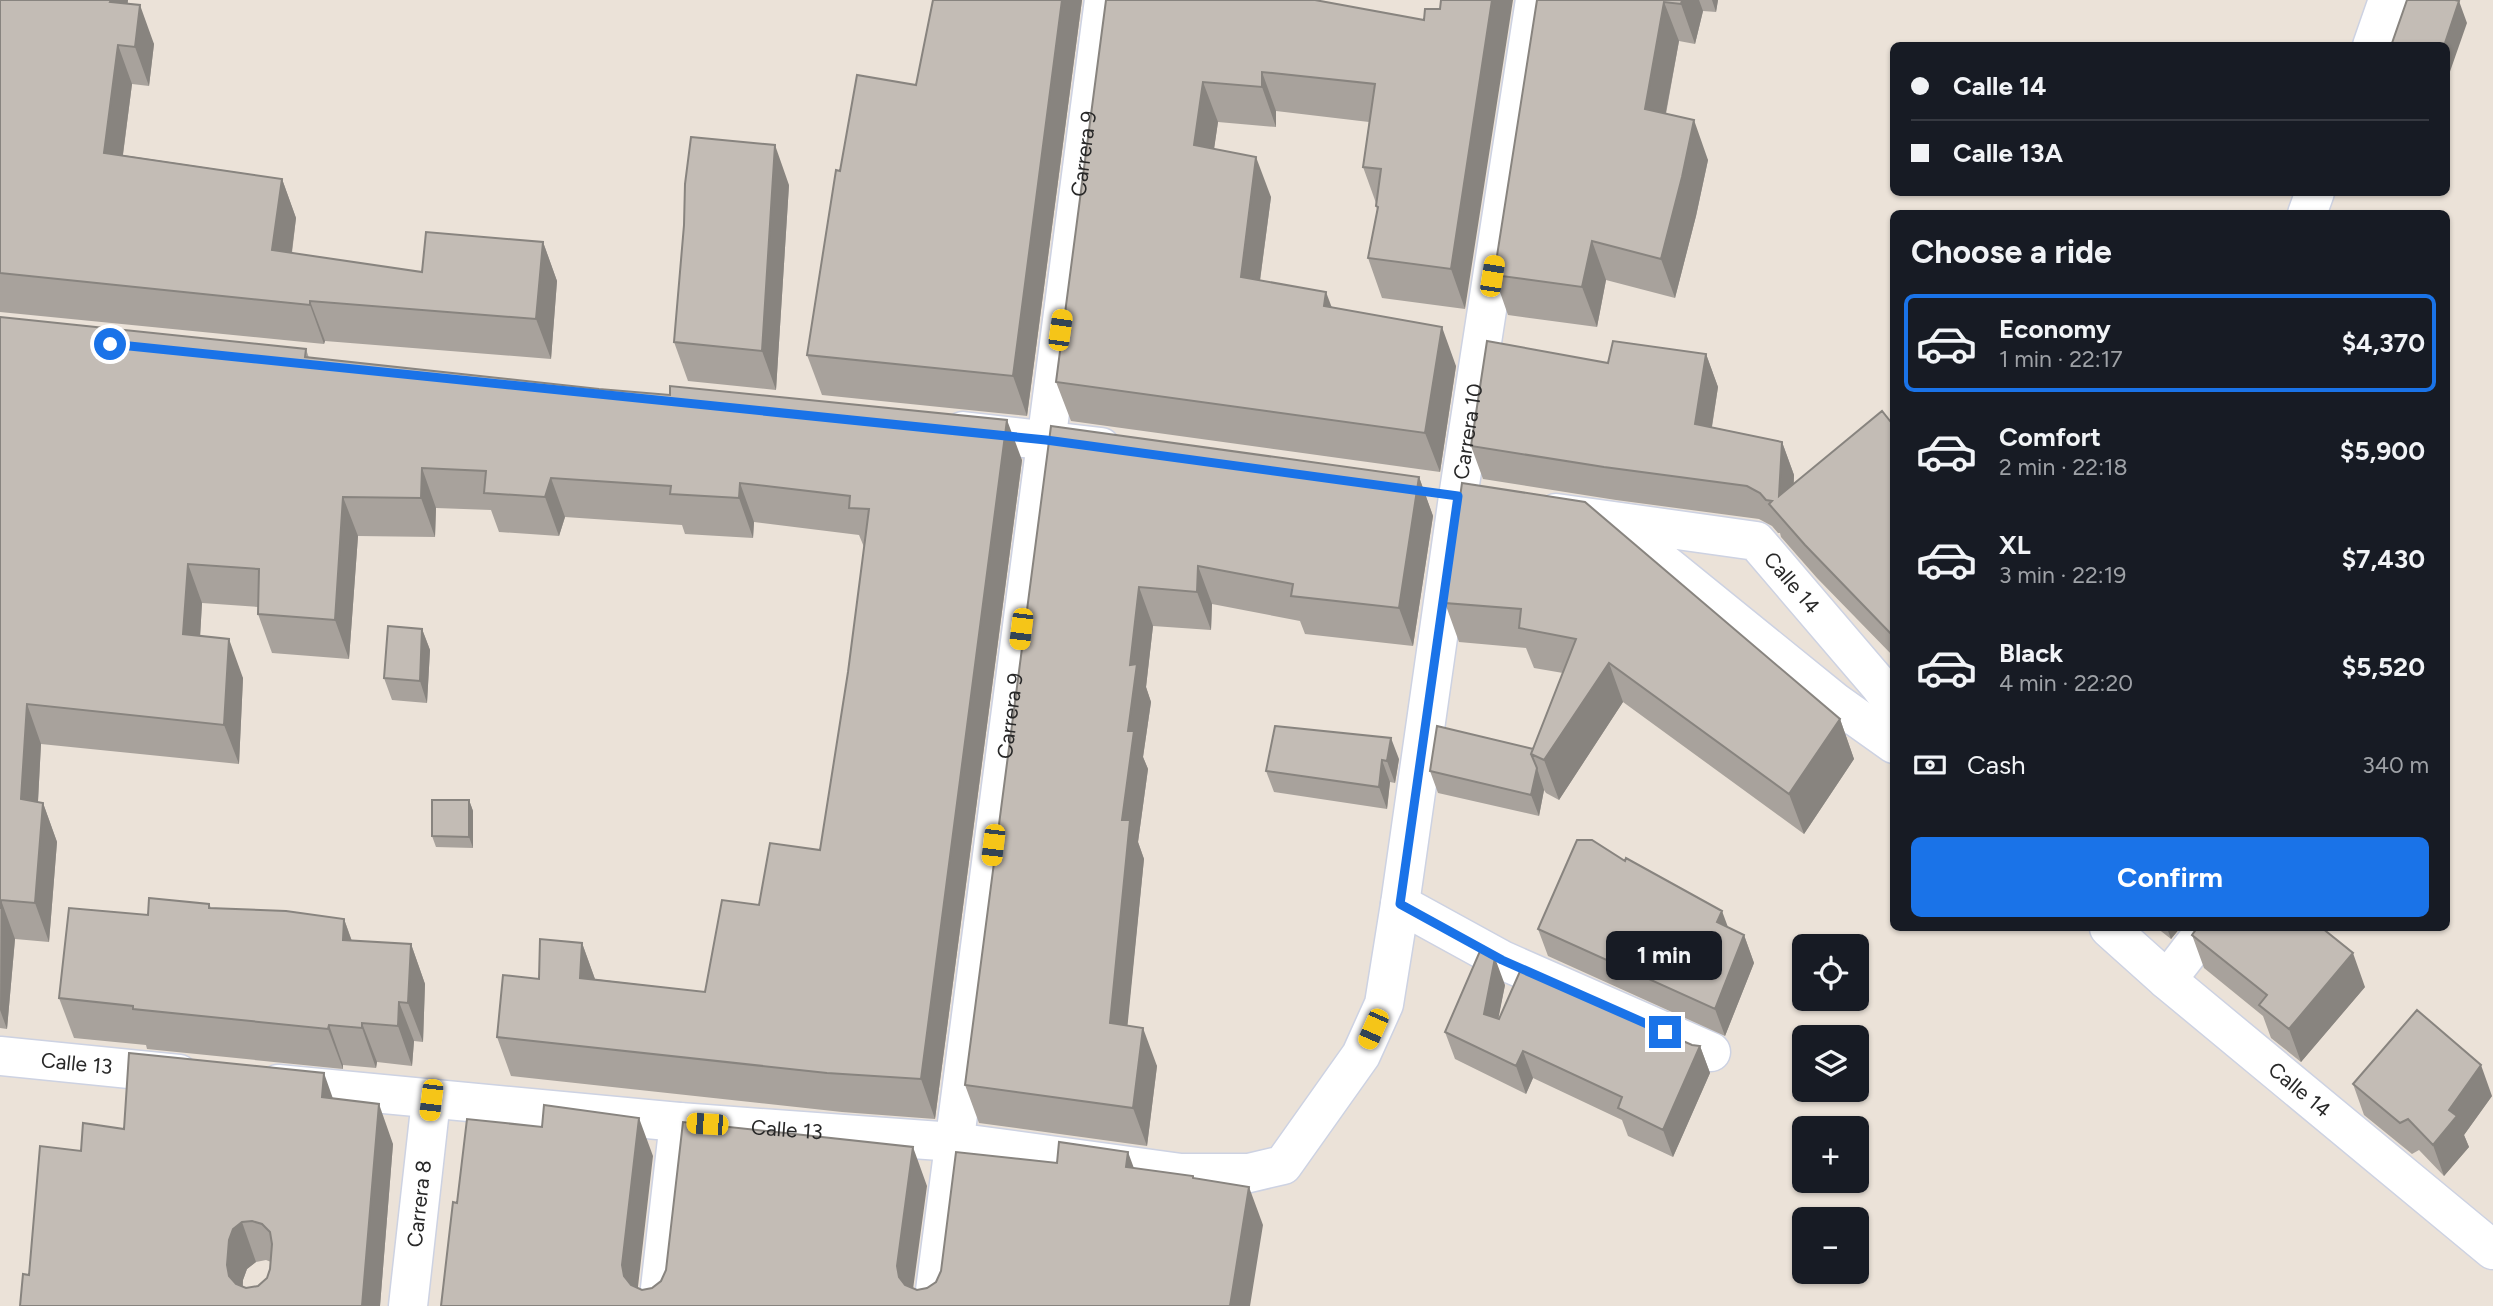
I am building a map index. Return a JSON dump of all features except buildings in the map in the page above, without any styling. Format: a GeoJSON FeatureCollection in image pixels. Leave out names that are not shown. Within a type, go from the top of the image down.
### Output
{"type":"FeatureCollection","features":[{"type":"Feature","properties":{"kind":"street","name":"Carrera 9"},"geometry":{"type":"LineString","coordinates":[[933,1306],[1104,0]]}},
{"type":"Feature","properties":{"kind":"street","name":"Carrera 10"},"geometry":{"type":"LineString","coordinates":[[1400,904],[1444,495],[1535,0]]}},
{"type":"Feature","properties":{"kind":"street"},"geometry":{"type":"LineString","coordinates":[[2373,42],[2388,0]]}},
{"type":"Feature","properties":{"kind":"street"},"geometry":{"type":"LineString","coordinates":[[922,427],[1128,451]]}},
{"type":"Feature","properties":{"kind":"street","name":"Calle 14"},"geometry":{"type":"LineString","coordinates":[[1444,495],[1756,541],[1890,700]]}},
{"type":"Feature","properties":{"kind":"street","name":"Calle 14"},"geometry":{"type":"LineString","coordinates":[[1613,522],[1835,702],[1890,741]]}},
{"type":"Feature","properties":{"kind":"street"},"geometry":{"type":"LineString","coordinates":[[1400,904],[1502,960],[1712,1052]]}},
{"type":"Feature","properties":{"kind":"street","name":"Calle 13"},"geometry":{"type":"LineString","coordinates":[[250,1081],[679,1122],[954,1142],[1181,1172],[1249,1173],[1283,1165],[1361,1055],[1384,1004],[1400,904]]}},
{"type":"Feature","properties":{"kind":"street","name":"Calle 14"},"geometry":{"type":"LineString","coordinates":[[2112,931],[2167,980],[2493,1250]]}},
{"type":"Feature","properties":{"kind":"street"},"geometry":{"type":"LineString","coordinates":[[2167,980],[2205,931]]}},
{"type":"Feature","properties":{"kind":"street","name":"Calle 13"},"geometry":{"type":"LineString","coordinates":[[0,1056],[209,1077]]}},
{"type":"Feature","properties":{"kind":"street","name":"Carrera 8"},"geometry":{"type":"LineString","coordinates":[[408,1306],[431,1100]]}},
{"type":"Feature","properties":{"kind":"street"},"geometry":{"type":"LineString","coordinates":[[658,1306],[679,1122]]}},
{"type":"Feature","properties":{"kind":"route"},"geometry":{"type":"LineString","coordinates":[[110,344],[1046,440],[1458,496],[1400,904],[1502,960],[1665,1032]]}}]}
